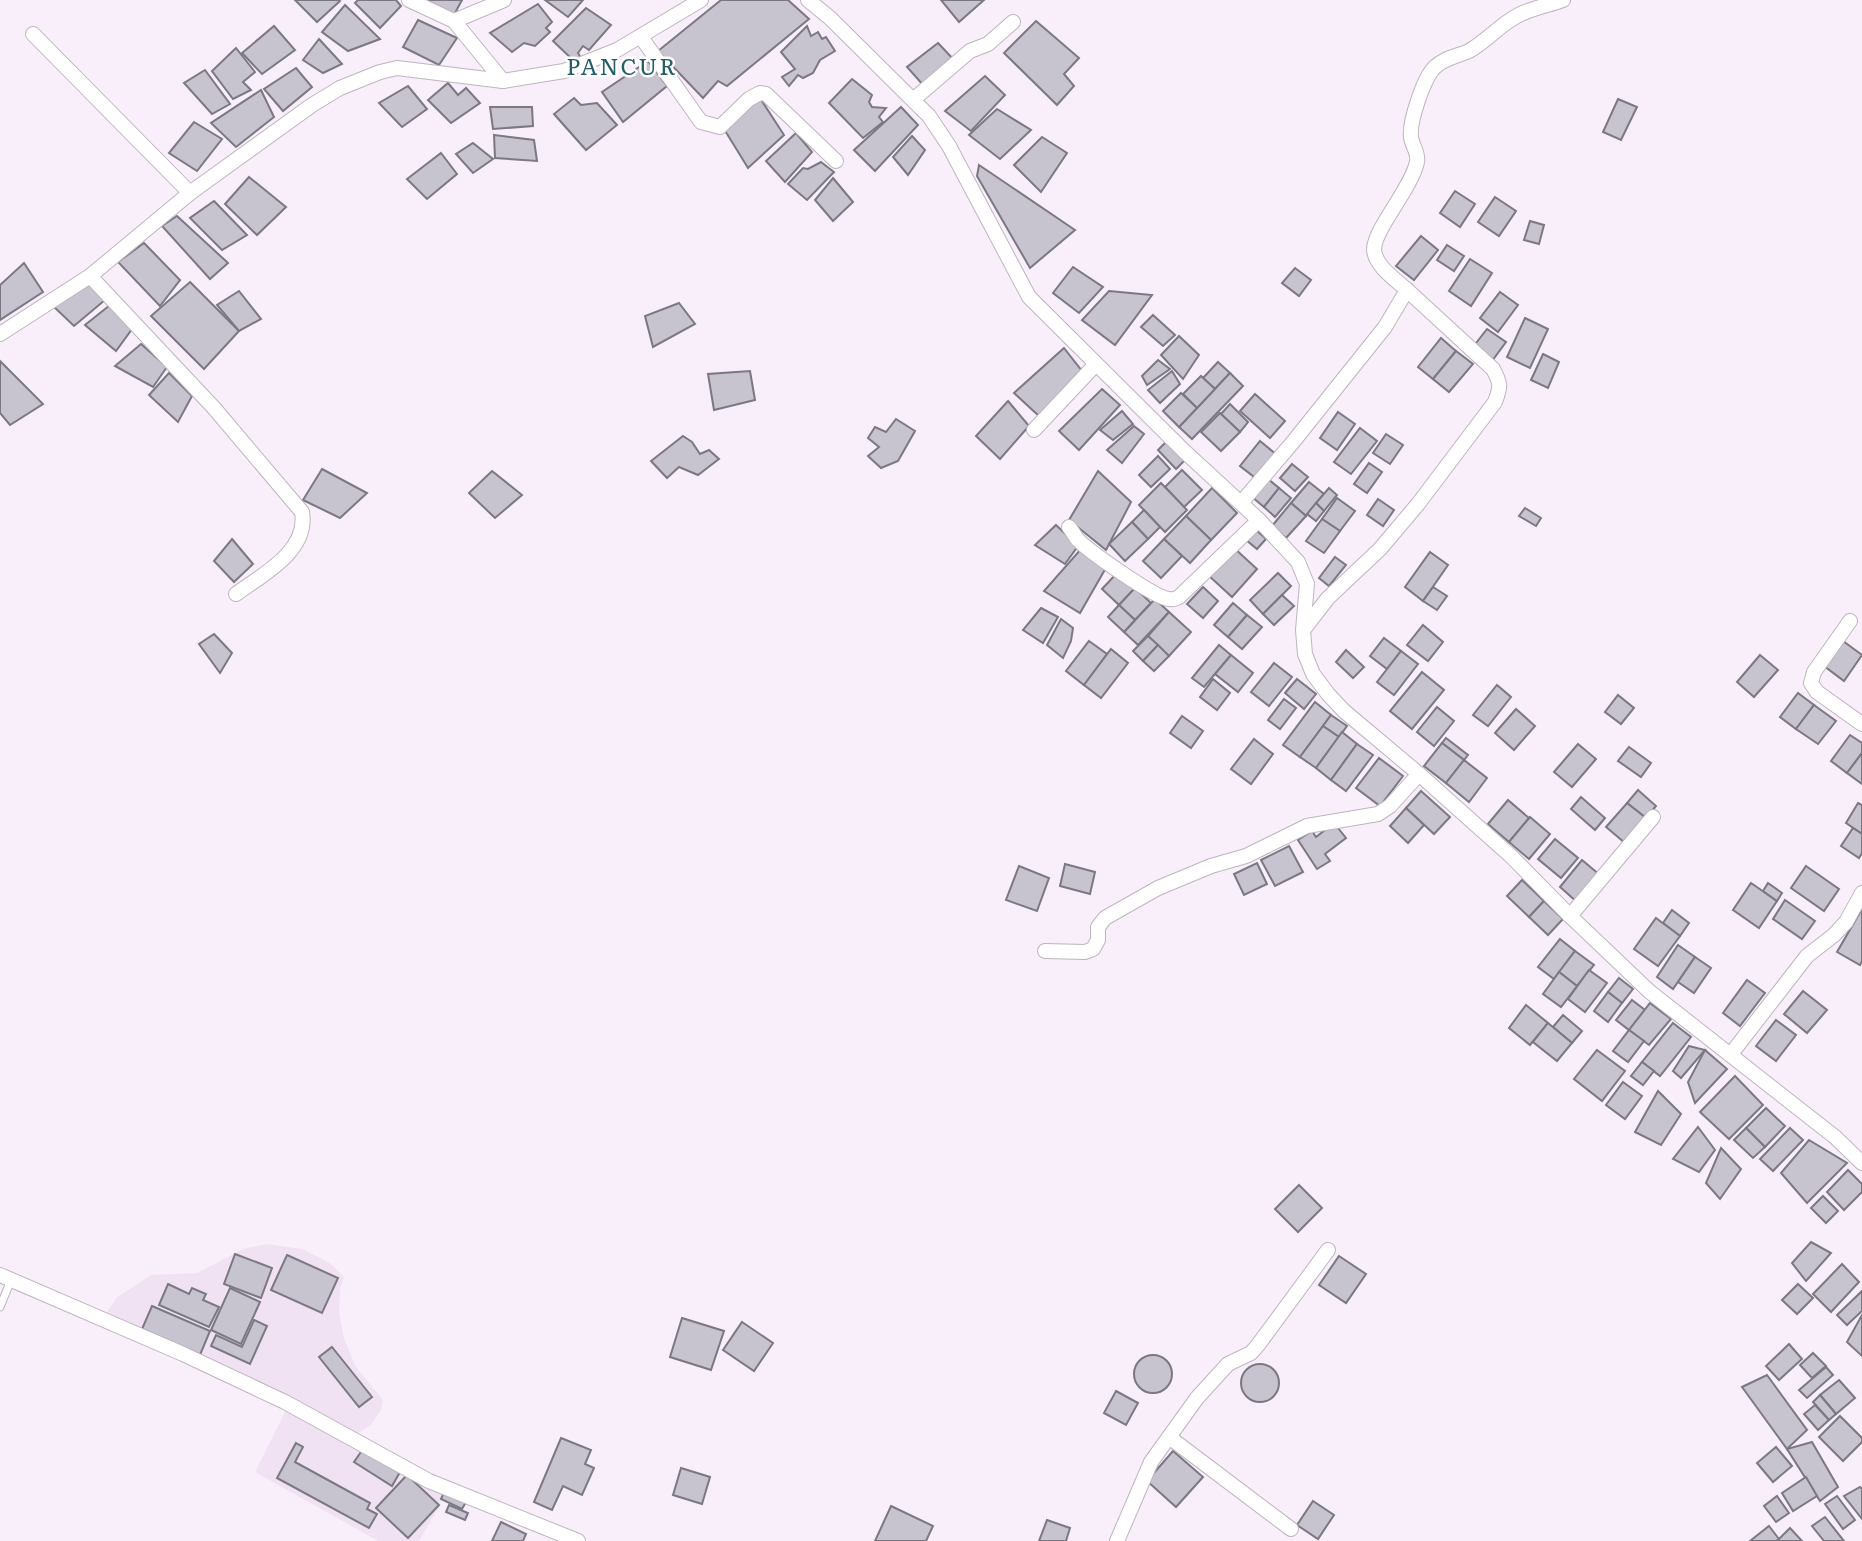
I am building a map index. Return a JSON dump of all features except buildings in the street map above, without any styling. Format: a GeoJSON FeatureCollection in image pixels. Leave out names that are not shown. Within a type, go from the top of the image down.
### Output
{"type":"FeatureCollection","features":[{"type":"Feature","properties":{"kind":"street"},"geometry":{"type":"LineString","coordinates":[[409,0],[454,21],[503,81]]}},
{"type":"Feature","properties":{"kind":"street"},"geometry":{"type":"LineString","coordinates":[[454,21],[504,0]]}},
{"type":"Feature","properties":{"kind":"street"},"geometry":{"type":"LineString","coordinates":[[0,334],[90,276],[190,193],[312,105],[340,88],[397,68],[503,81],[564,71],[617,50],[701,0]]}},
{"type":"Feature","properties":{"kind":"street"},"geometry":{"type":"LineString","coordinates":[[807,0],[830,18],[915,99],[949,146],[1030,298],[1184,451],[1259,520],[1298,562],[1304,572],[1307,592],[1303,630],[1306,653],[1313,674],[1328,694],[1344,711],[1513,857],[1650,992],[1835,1137],[1862,1163]]}},
{"type":"Feature","properties":{"kind":"street"},"geometry":{"type":"LineString","coordinates":[[1303,630],[1328,598],[1380,549],[1419,504],[1495,402],[1499,391],[1500,383],[1493,369],[1383,268],[1374,249],[1380,232],[1406,189],[1417,162],[1411,140],[1411,123],[1429,74],[1440,63],[1470,50],[1514,17],[1563,0]]}},
{"type":"Feature","properties":{"kind":"street"},"geometry":{"type":"LineString","coordinates":[[915,99],[970,51],[988,44],[1013,22]]}},
{"type":"Feature","properties":{"kind":"street"},"geometry":{"type":"LineString","coordinates":[[33,34],[190,193]]}},
{"type":"Feature","properties":{"kind":"street"},"geometry":{"type":"LineString","coordinates":[[641,37],[701,122],[720,127],[749,99],[760,93],[766,94],[836,161]]}},
{"type":"Feature","properties":{"kind":"street"},"geometry":{"type":"LineString","coordinates":[[90,276],[214,408],[302,512],[303,522],[295,546],[278,563],[236,594]]}},
{"type":"Feature","properties":{"kind":"street"},"geometry":{"type":"LineString","coordinates":[[1241,503],[1385,327],[1407,290]]}},
{"type":"Feature","properties":{"kind":"street"},"geometry":{"type":"LineString","coordinates":[[1034,430],[1096,364]]}},
{"type":"Feature","properties":{"kind":"street"},"geometry":{"type":"LineString","coordinates":[[1069,527],[1079,540],[1096,554],[1136,582],[1166,599],[1173,599],[1180,597],[1259,520]]}},
{"type":"Feature","properties":{"kind":"street"},"geometry":{"type":"LineString","coordinates":[[1850,621],[1814,672],[1811,683],[1817,692],[1862,724]]}},
{"type":"Feature","properties":{"kind":"street"},"geometry":{"type":"LineString","coordinates":[[1045,951],[1085,952],[1093,949],[1098,940],[1098,927],[1105,918],[1158,888],[1211,866],[1246,856],[1307,826],[1378,814],[1390,806],[1419,774]]}},
{"type":"Feature","properties":{"kind":"street"},"geometry":{"type":"LineString","coordinates":[[1570,916],[1653,817]]}},
{"type":"Feature","properties":{"kind":"street"},"geometry":{"type":"LineString","coordinates":[[1731,1054],[1807,956],[1846,922],[1862,892]]}},
{"type":"Feature","properties":{"kind":"street"},"geometry":{"type":"LineString","coordinates":[[1117,1541],[1151,1462],[1197,1398],[1228,1364],[1251,1353],[1328,1250]]}},
{"type":"Feature","properties":{"kind":"street"},"geometry":{"type":"LineString","coordinates":[[6,1277],[285,1402],[429,1481],[578,1541]]}},
{"type":"Feature","properties":{"kind":"street"},"geometry":{"type":"LineString","coordinates":[[1169,1437],[1291,1530]]}},
{"type":"Feature","properties":{"kind":"lane"},"geometry":{"type":"LineString","coordinates":[[0,1307],[6,1277]]}},
{"type":"Feature","properties":{"kind":"shaded area"},"geometry":{"type":"Polygon","coordinates":[[[267,1244],[303,1249],[331,1264],[344,1277],[340,1289],[339,1312],[344,1339],[356,1367],[383,1400],[381,1410],[371,1425],[358,1433],[106,1314],[116,1298],[151,1275],[197,1273],[243,1249],[267,1244]]]}},
{"type":"Feature","properties":{"kind":"shaded area"},"geometry":{"type":"Polygon","coordinates":[[[286,1410],[442,1493],[440,1505],[419,1541],[378,1541],[255,1472],[286,1410]]]}},
{"type":"Feature","properties":{"kind":"district","name":"PANCUR"},"geometry":{"type":"Point","coordinates":[622,67]}}]}
